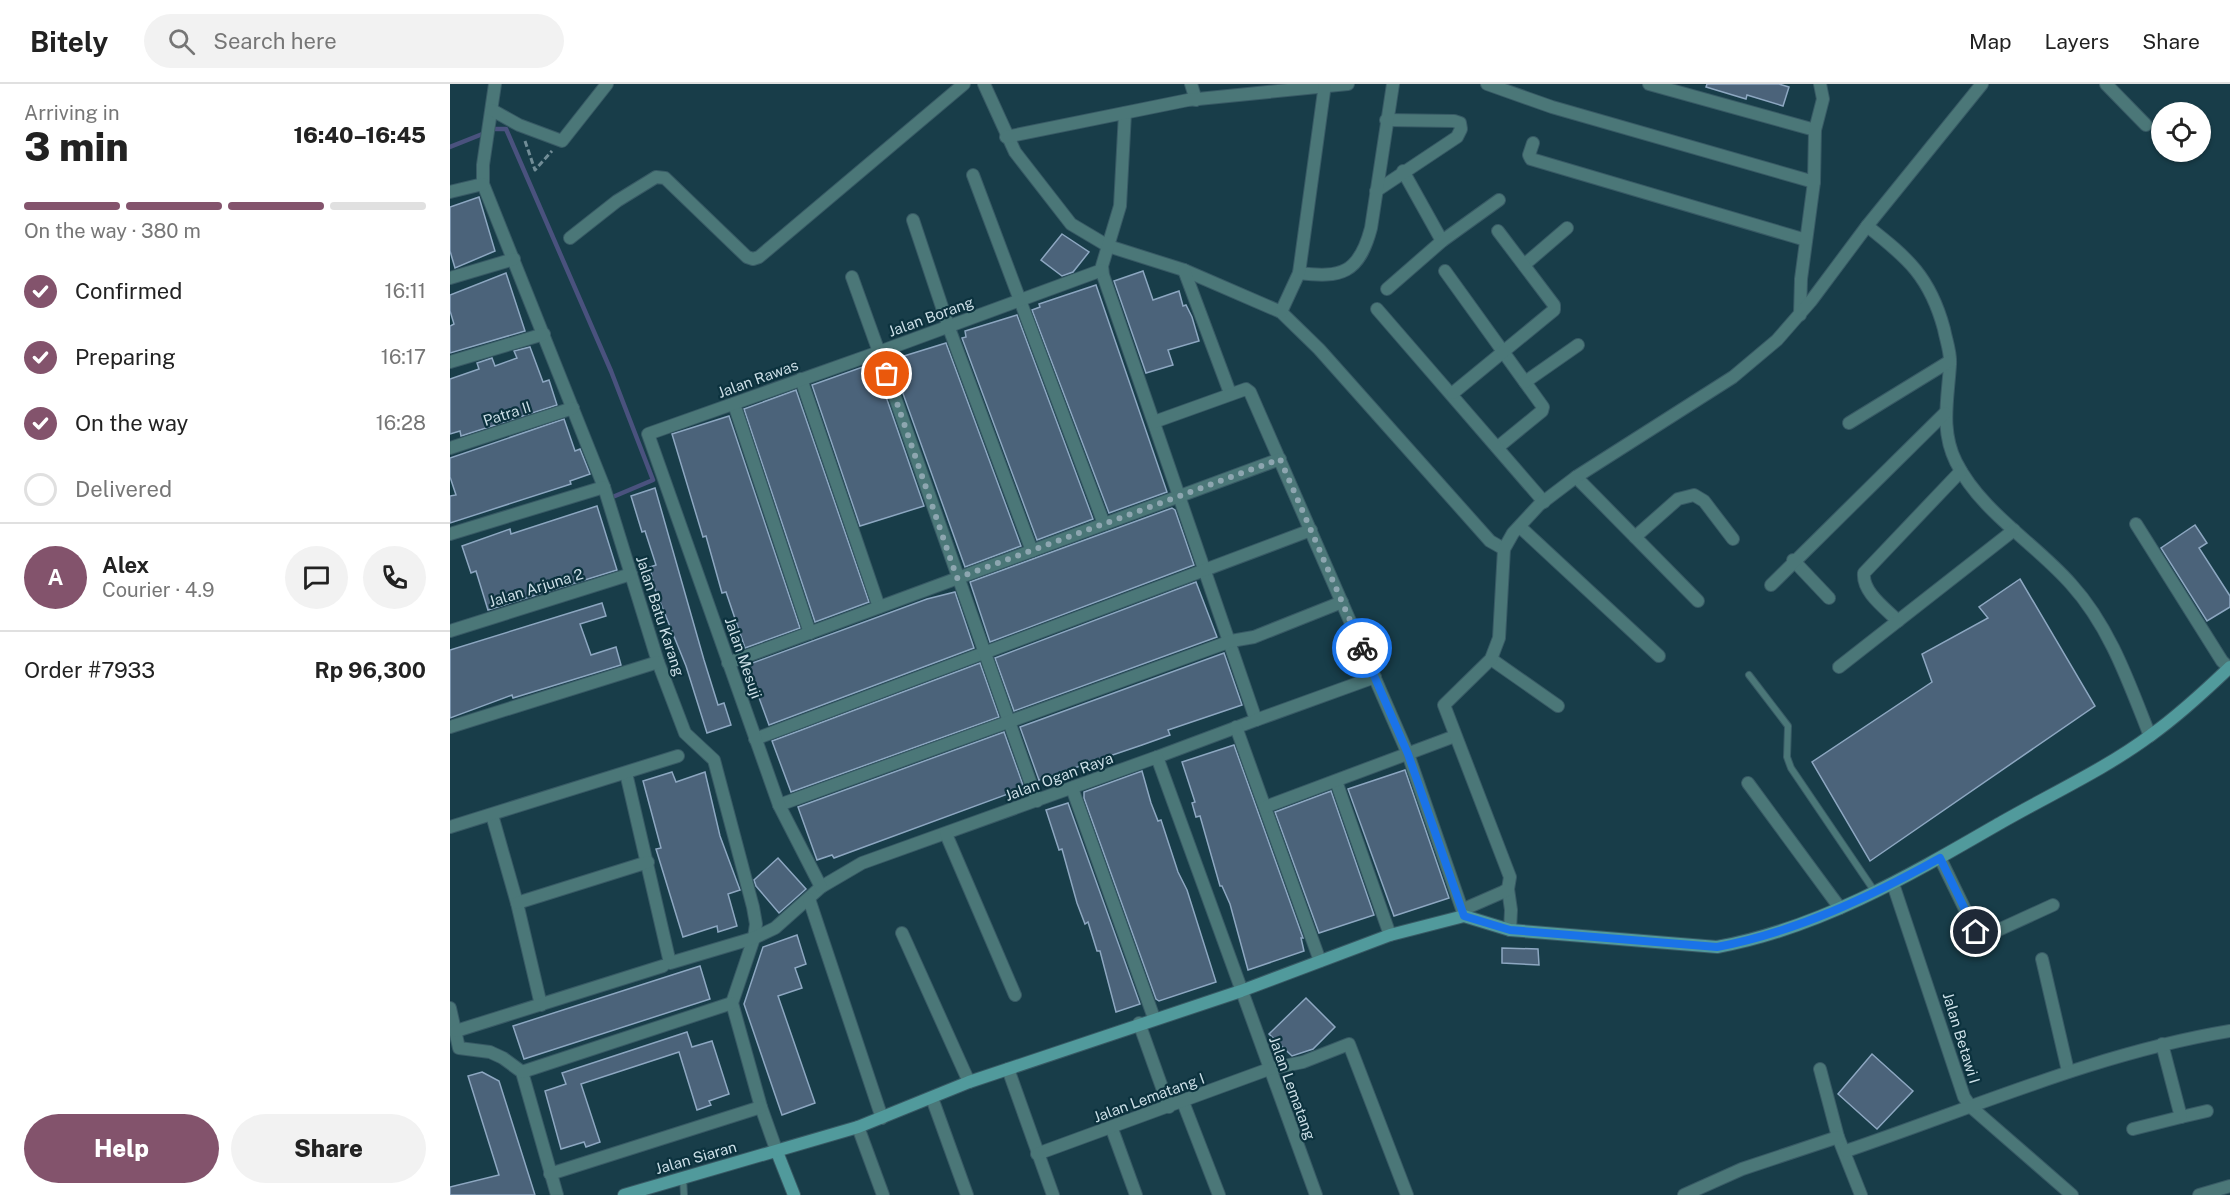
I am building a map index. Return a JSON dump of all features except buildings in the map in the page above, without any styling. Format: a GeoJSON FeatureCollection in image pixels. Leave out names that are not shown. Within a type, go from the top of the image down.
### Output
{"type":"FeatureCollection","features":[{"type":"Feature","properties":{"kind":"street","name":"Jalan Batu Karang"},"geometry":{"type":"LineString","coordinates":[[495,84],[486,143],[483,184],[604,487],[658,662],[685,733],[714,760],[753,907],[756,924],[754,938],[732,1003]]}},
{"type":"Feature","properties":{"kind":"street"},"geometry":{"type":"LineString","coordinates":[[491,113],[562,141],[607,84]]}},
{"type":"Feature","properties":{"kind":"street"},"geometry":{"type":"LineString","coordinates":[[570,238],[617,201],[660,177],[665,178],[747,257],[753,259],[759,257],[964,84]]}},
{"type":"Feature","properties":{"kind":"street"},"geometry":{"type":"LineString","coordinates":[[984,84],[1006,137],[1022,164],[1062,215],[1081,231],[1108,246],[1184,270],[1281,312],[1319,349],[1490,542],[1504,549]]}},
{"type":"Feature","properties":{"kind":"street"},"geometry":{"type":"LineString","coordinates":[[1191,84],[1196,100]]}},
{"type":"Feature","properties":{"kind":"street"},"geometry":{"type":"LineString","coordinates":[[1006,137],[1196,100],[1348,84]]}},
{"type":"Feature","properties":{"kind":"street"},"geometry":{"type":"LineString","coordinates":[[1299,273],[1328,277],[1340,274],[1353,263],[1368,242],[1393,84]]}},
{"type":"Feature","properties":{"kind":"street"},"geometry":{"type":"LineString","coordinates":[[1487,84],[1552,107],[1814,182]]}},
{"type":"Feature","properties":{"kind":"street"},"geometry":{"type":"LineString","coordinates":[[1649,84],[1815,130]]}},
{"type":"Feature","properties":{"kind":"street"},"geometry":{"type":"LineString","coordinates":[[1800,315],[1800,287],[1814,182],[1815,130],[1823,99],[1820,84]]}},
{"type":"Feature","properties":{"kind":"street"},"geometry":{"type":"LineString","coordinates":[[1510,930],[1511,910],[1508,889],[1510,878],[1444,705],[1491,659],[1499,638],[1504,549],[1544,501],[1576,477],[1745,368],[1800,315],[1867,226],[1982,84]]}},
{"type":"Feature","properties":{"kind":"street"},"geometry":{"type":"LineString","coordinates":[[2106,84],[2146,125]]}},
{"type":"Feature","properties":{"kind":"street"},"geometry":{"type":"LineString","coordinates":[[1281,312],[1299,273],[1325,85]]}},
{"type":"Feature","properties":{"kind":"street"},"geometry":{"type":"LineString","coordinates":[[1125,113],[1120,206],[1101,270],[1181,495],[1256,720]]}},
{"type":"Feature","properties":{"kind":"street"},"geometry":{"type":"LineString","coordinates":[[1376,191],[1457,137],[1461,126],[1454,121],[1386,120]]}},
{"type":"Feature","properties":{"kind":"street"},"geometry":{"type":"LineString","coordinates":[[1533,143],[1529,155],[1531,159],[1806,240]]}},
{"type":"Feature","properties":{"kind":"street"},"geometry":{"type":"LineString","coordinates":[[1403,171],[1442,241]]}},
{"type":"Feature","properties":{"kind":"street"},"geometry":{"type":"LineString","coordinates":[[973,175],[1022,300],[1104,524]]}},
{"type":"Feature","properties":{"kind":"street"},"geometry":{"type":"LineString","coordinates":[[450,192],[483,184]]}},
{"type":"Feature","properties":{"kind":"street"},"geometry":{"type":"LineString","coordinates":[[1387,290],[1442,241],[1499,200]]}},
{"type":"Feature","properties":{"kind":"street"},"geometry":{"type":"LineString","coordinates":[[913,220],[949,328],[1032,551]]}},
{"type":"Feature","properties":{"kind":"street"},"geometry":{"type":"LineString","coordinates":[[1867,226],[1905,255],[1921,273],[1941,320],[1950,361],[1945,413],[1948,443],[1961,471],[1992,509],[2050,562],[2089,606],[2107,635],[2150,736]]}},
{"type":"Feature","properties":{"kind":"street"},"geometry":{"type":"LineString","coordinates":[[1524,265],[1567,228]]}},
{"type":"Feature","properties":{"kind":"street"},"geometry":{"type":"LineString","coordinates":[[1453,393],[1554,310],[1554,305],[1498,231]]}},
{"type":"Feature","properties":{"kind":"street"},"geometry":{"type":"LineString","coordinates":[[450,278],[514,259]]}},
{"type":"Feature","properties":{"kind":"street","name":"Jalan Borang"},"geometry":{"type":"LineString","coordinates":[[1037,801],[879,352],[1101,270]]}},
{"type":"Feature","properties":{"kind":"street"},"geometry":{"type":"LineString","coordinates":[[1184,270],[1230,393]]}},
{"type":"Feature","properties":{"kind":"street"},"geometry":{"type":"LineString","coordinates":[[1445,271],[1543,407],[1542,411],[1498,447]]}},
{"type":"Feature","properties":{"kind":"street"},"geometry":{"type":"LineString","coordinates":[[852,277],[879,352]]}},
{"type":"Feature","properties":{"kind":"street"},"geometry":{"type":"LineString","coordinates":[[1377,309],[1453,393],[1544,501]]}},
{"type":"Feature","properties":{"kind":"street"},"geometry":{"type":"LineString","coordinates":[[450,362],[544,334]]}},
{"type":"Feature","properties":{"kind":"street"},"geometry":{"type":"LineString","coordinates":[[1525,382],[1578,345]]}},
{"type":"Feature","properties":{"kind":"street","name":"Jalan Rawas"},"geometry":{"type":"LineString","coordinates":[[648,434],[879,352]]}},
{"type":"Feature","properties":{"kind":"street"},"geometry":{"type":"LineString","coordinates":[[1849,423],[1950,361]]}},
{"type":"Feature","properties":{"kind":"street"},"geometry":{"type":"LineString","coordinates":[[801,379],[879,607]]}},
{"type":"Feature","properties":{"kind":"street"},"geometry":{"type":"LineString","coordinates":[[1155,422],[1230,393],[1246,389],[1249,391],[1408,754],[1464,912],[1510,930],[1717,947],[1776,932],[1840,908],[1893,884],[2150,736],[2229,668],[2136,524]]}},
{"type":"Feature","properties":{"kind":"street"},"geometry":{"type":"LineString","coordinates":[[734,404],[810,633]]}},
{"type":"Feature","properties":{"kind":"street","name":"Patra II"},"geometry":{"type":"LineString","coordinates":[[450,448],[573,408]]}},
{"type":"Feature","properties":{"kind":"street"},"geometry":{"type":"LineString","coordinates":[[1770,585],[1945,413]]}},
{"type":"Feature","properties":{"kind":"street","name":"Jalan Mesuji"},"geometry":{"type":"LineString","coordinates":[[648,434],[779,805],[820,887]]}},
{"type":"Feature","properties":{"kind":"street"},"geometry":{"type":"LineString","coordinates":[[728,663],[1280,459]]}},
{"type":"Feature","properties":{"kind":"street"},"geometry":{"type":"LineString","coordinates":[[1898,621],[1867,589],[1863,582],[1864,573],[1961,471]]}},
{"type":"Feature","properties":{"kind":"street"},"geometry":{"type":"LineString","coordinates":[[1576,477],[1698,602]]}},
{"type":"Feature","properties":{"kind":"street"},"geometry":{"type":"LineString","coordinates":[[450,534],[604,487]]}},
{"type":"Feature","properties":{"kind":"street"},"geometry":{"type":"LineString","coordinates":[[1635,537],[1678,499],[1694,495],[1704,501],[1733,539]]}},
{"type":"Feature","properties":{"kind":"street"},"geometry":{"type":"LineString","coordinates":[[1520,527],[1659,656]]}},
{"type":"Feature","properties":{"kind":"street"},"geometry":{"type":"LineString","coordinates":[[755,739],[1311,530]]}},
{"type":"Feature","properties":{"kind":"street"},"geometry":{"type":"LineString","coordinates":[[1839,667],[2014,530]]}},
{"type":"Feature","properties":{"kind":"street"},"geometry":{"type":"LineString","coordinates":[[1793,560],[1829,598]]}},
{"type":"Feature","properties":{"kind":"street","name":"Jalan Arjuna 2"},"geometry":{"type":"LineString","coordinates":[[450,631],[631,574]]}},
{"type":"Feature","properties":{"kind":"street"},"geometry":{"type":"LineString","coordinates":[[779,805],[1231,641],[1254,637],[1342,602]]}},
{"type":"Feature","properties":{"kind":"street"},"geometry":{"type":"LineString","coordinates":[[1491,659],[1558,706]]}},
{"type":"Feature","properties":{"kind":"street"},"geometry":{"type":"LineString","coordinates":[[450,727],[658,662]]}},
{"type":"Feature","properties":{"kind":"street","name":"Jalan Ogan Raya"},"geometry":{"type":"LineString","coordinates":[[648,862],[670,963],[754,938],[775,928],[820,887],[862,863],[1375,677]]}},
{"type":"Feature","properties":{"kind":"street"},"geometry":{"type":"LineString","coordinates":[[1236,727],[1320,961]]}},
{"type":"Feature","properties":{"kind":"street"},"geometry":{"type":"LineString","coordinates":[[1265,807],[1455,736]]}},
{"type":"Feature","properties":{"kind":"street"},"geometry":{"type":"LineString","coordinates":[[450,827],[678,756]]}},
{"type":"Feature","properties":{"kind":"street"},"geometry":{"type":"LineString","coordinates":[[1157,757],[1241,990]]}},
{"type":"Feature","properties":{"kind":"street"},"geometry":{"type":"LineString","coordinates":[[518,903],[648,862],[626,773]]}},
{"type":"Feature","properties":{"kind":"street"},"geometry":{"type":"LineString","coordinates":[[1336,781],[1390,935]]}},
{"type":"Feature","properties":{"kind":"street"},"geometry":{"type":"LineString","coordinates":[[1748,783],[1840,908]]}},
{"type":"Feature","properties":{"kind":"street"},"geometry":{"type":"LineString","coordinates":[[1072,788],[1154,1018]]}},
{"type":"Feature","properties":{"kind":"street"},"geometry":{"type":"LineString","coordinates":[[492,815],[518,903],[541,1005]]}},
{"type":"Feature","properties":{"kind":"street"},"geometry":{"type":"LineString","coordinates":[[946,834],[1015,995]]}},
{"type":"Feature","properties":{"kind":"street"},"geometry":{"type":"LineString","coordinates":[[1940,858],[1976,932],[1983,937],[2053,905]]}},
{"type":"Feature","properties":{"kind":"street","name":"Jalan Betawi I"},"geometry":{"type":"LineString","coordinates":[[1893,884],[1936,1008],[1959,1087],[1971,1107],[2072,1195]]}},
{"type":"Feature","properties":{"kind":"street"},"geometry":{"type":"LineString","coordinates":[[1464,912],[1508,889]]}},
{"type":"Feature","properties":{"kind":"street"},"geometry":{"type":"LineString","coordinates":[[809,899],[882,1118]]}},
{"type":"Feature","properties":{"kind":"street","name":"Jalan Siaran"},"geometry":{"type":"LineString","coordinates":[[624,1195],[858,1127],[969,1082],[1241,990],[1390,935],[1464,912]]}},
{"type":"Feature","properties":{"kind":"street"},"geometry":{"type":"LineString","coordinates":[[902,933],[969,1082]]}},
{"type":"Feature","properties":{"kind":"street"},"geometry":{"type":"LineString","coordinates":[[2042,959],[2068,1071]]}},
{"type":"Feature","properties":{"kind":"street"},"geometry":{"type":"LineString","coordinates":[[456,1031],[663,966]]}},
{"type":"Feature","properties":{"kind":"street","name":"Jalan Lematang"},"geometry":{"type":"LineString","coordinates":[[1241,990],[1316,1195]]}},
{"type":"Feature","properties":{"kind":"street"},"geometry":{"type":"LineString","coordinates":[[522,1072],[732,1003],[760,1107],[794,1195]]}},
{"type":"Feature","properties":{"kind":"street"},"geometry":{"type":"LineString","coordinates":[[450,1008],[456,1031],[454,1051],[490,1052],[503,1058],[522,1072],[558,1195]]}},
{"type":"Feature","properties":{"kind":"street"},"geometry":{"type":"LineString","coordinates":[[1139,1023],[1169,1107]]}},
{"type":"Feature","properties":{"kind":"street"},"geometry":{"type":"LineString","coordinates":[[1846,1152],[2068,1071],[2162,1044],[2230,1031]]}},
{"type":"Feature","properties":{"kind":"street","name":"Jalan Lematang I"},"geometry":{"type":"LineString","coordinates":[[1037,1154],[1112,1129],[1269,1069],[1303,1062],[1349,1044],[1407,1195]]}},
{"type":"Feature","properties":{"kind":"street"},"geometry":{"type":"LineString","coordinates":[[2162,1044],[2181,1117]]}},
{"type":"Feature","properties":{"kind":"street"},"geometry":{"type":"LineString","coordinates":[[1008,1069],[1053,1195]]}},
{"type":"Feature","properties":{"kind":"street"},"geometry":{"type":"LineString","coordinates":[[1820,1069],[1838,1137],[1862,1195]]}},
{"type":"Feature","properties":{"kind":"street"},"geometry":{"type":"LineString","coordinates":[[932,1098],[967,1195]]}},
{"type":"Feature","properties":{"kind":"street"},"geometry":{"type":"LineString","coordinates":[[1183,1102],[1219,1195]]}},
{"type":"Feature","properties":{"kind":"street"},"geometry":{"type":"LineString","coordinates":[[550,1174],[760,1107]]}},
{"type":"Feature","properties":{"kind":"street"},"geometry":{"type":"LineString","coordinates":[[2133,1129],[2207,1111]]}},
{"type":"Feature","properties":{"kind":"street"},"geometry":{"type":"LineString","coordinates":[[858,1127],[883,1195]]}},
{"type":"Feature","properties":{"kind":"street"},"geometry":{"type":"LineString","coordinates":[[1112,1129],[1136,1195]]}},
{"type":"Feature","properties":{"kind":"street"},"geometry":{"type":"LineString","coordinates":[[1684,1195],[1742,1169],[1838,1137]]}},
{"type":"Feature","properties":{"kind":"street"},"geometry":{"type":"LineString","coordinates":[[2199,1195],[2230,1186]]}},
{"type":"Feature","properties":{"kind":"lane"},"geometry":{"type":"LineString","coordinates":[[1749,675],[1788,726],[1787,757],[1791,768],[1875,892]]}},
{"type":"Feature","properties":{"kind":"lane"},"geometry":{"type":"LineString","coordinates":[[683,1176],[684,1195]]}},
{"type":"Feature","properties":{"kind":"path"},"geometry":{"type":"LineString","coordinates":[[519,125],[535,170],[562,141]]}},
{"type":"Feature","properties":{"kind":"waterway"},"geometry":{"type":"LineString","coordinates":[[450,147],[495,129],[506,129],[611,371],[653,480],[615,496]]}},
{"type":"Feature","properties":{"kind":"way so far"},"geometry":{"type":"LineString","coordinates":[[887,374],[957,578],[1280,459],[1362,648]]}},
{"type":"Feature","properties":{"kind":"route"},"geometry":{"type":"LineString","coordinates":[[1362,648],[1408,754],[1464,909],[1464,916],[1510,930],[1717,947],[1747,941],[1803,924],[1893,884],[1940,858],[1976,932]]}}]}
